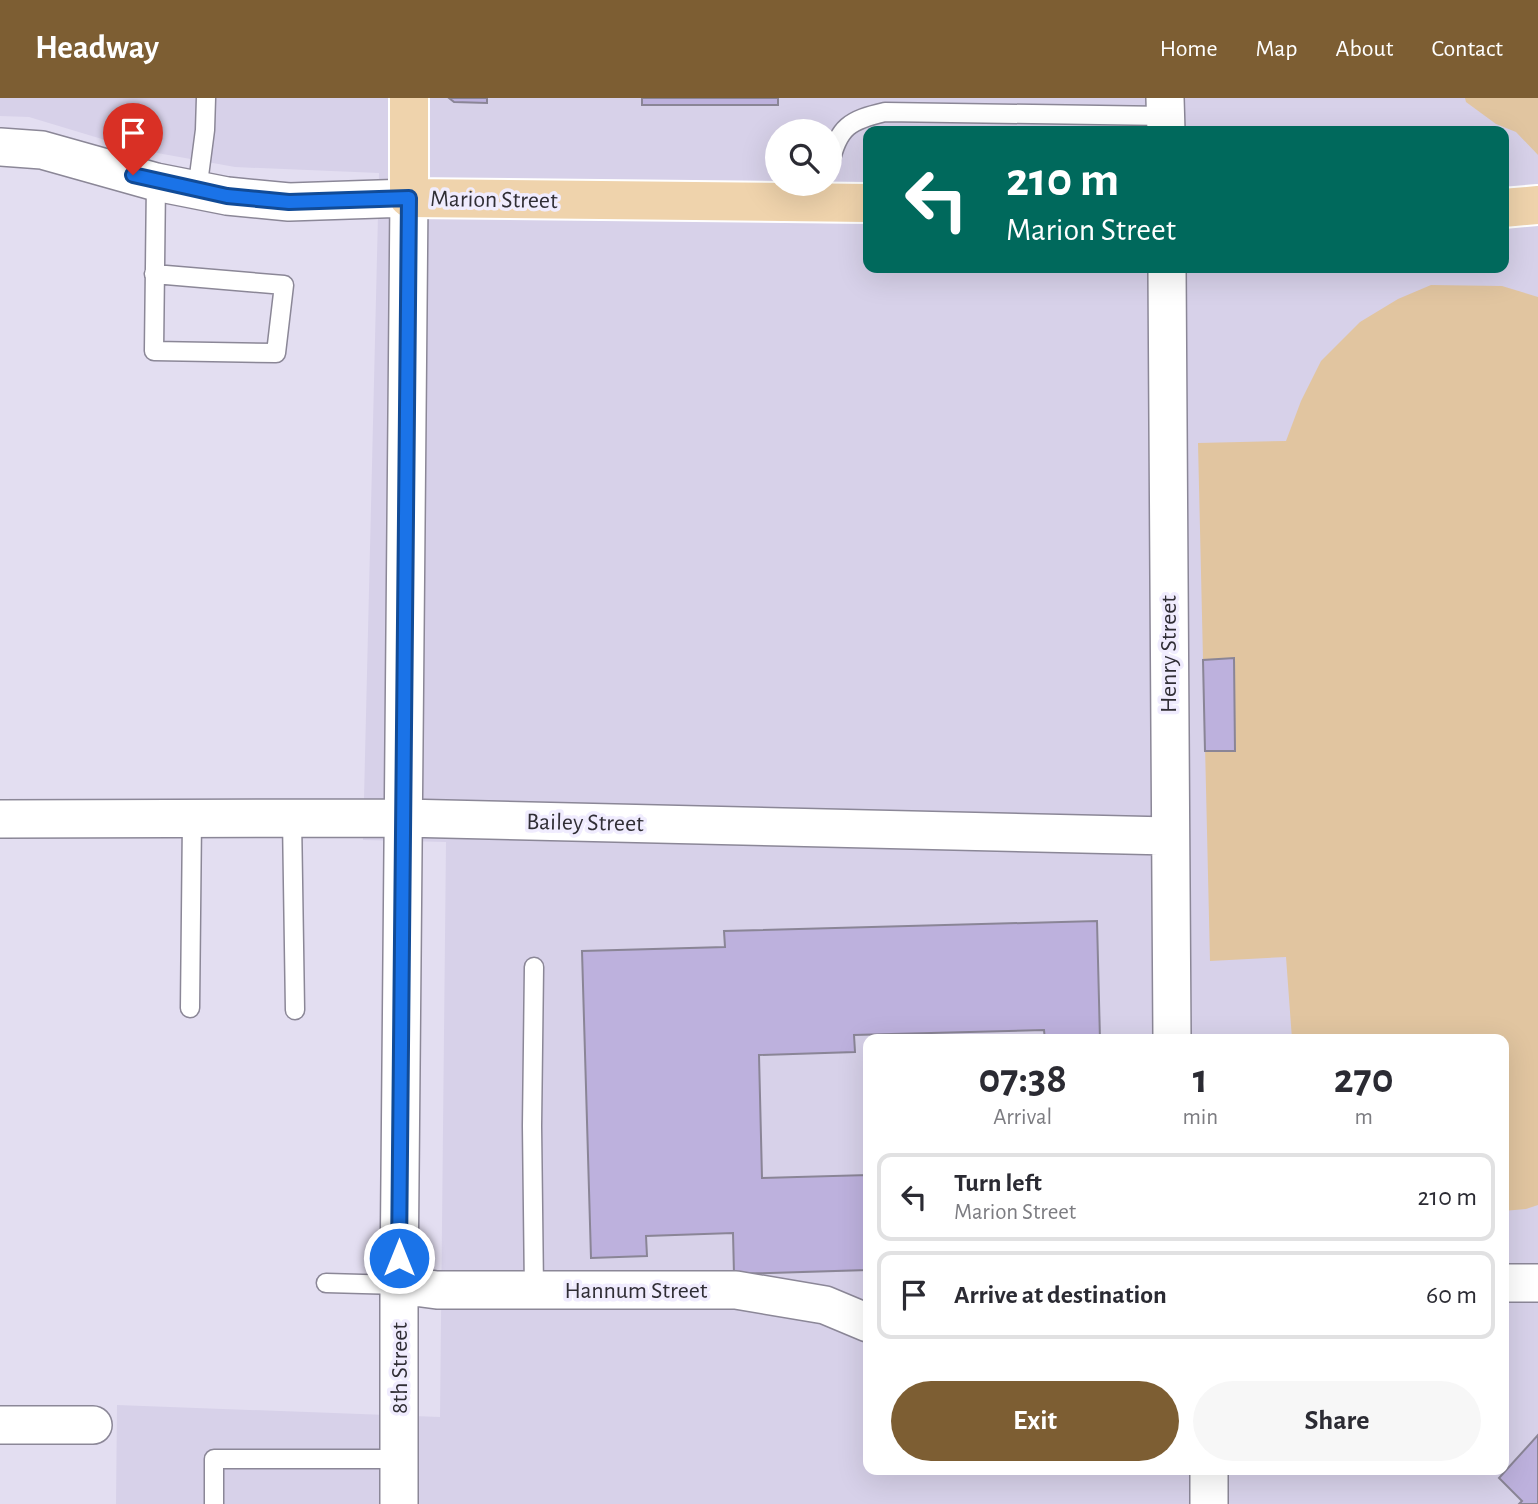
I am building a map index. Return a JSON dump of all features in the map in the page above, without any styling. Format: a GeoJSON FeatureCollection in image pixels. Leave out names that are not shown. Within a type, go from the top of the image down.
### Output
{"type":"FeatureCollection","features":[{"type":"Feature","properties":{"kind":"main road","name":"8th Street"},"geometry":{"type":"LineString","coordinates":[[409,98],[409,198]]}},
{"type":"Feature","properties":{"kind":"main road","name":"Marion Street"},"geometry":{"type":"LineString","coordinates":[[409,198],[765,194]]}},
{"type":"Feature","properties":{"kind":"main road","name":"Marion Street"},"geometry":{"type":"LineString","coordinates":[[840,196],[863,202]]}},
{"type":"Feature","properties":{"kind":"main road"},"geometry":{"type":"LineString","coordinates":[[1509,207],[1538,205]]}},
{"type":"Feature","properties":{"kind":"street","name":"Marion Street"},"geometry":{"type":"LineString","coordinates":[[0,147],[42,150],[156,182],[227,196],[289,202],[409,198]]}},
{"type":"Feature","properties":{"kind":"street","name":"8th Street"},"geometry":{"type":"LineString","coordinates":[[399,1504],[409,198]]}},
{"type":"Feature","properties":{"kind":"street","name":"Henry Street"},"geometry":{"type":"LineString","coordinates":[[1167,273],[1172,1034]]}},
{"type":"Feature","properties":{"kind":"street","name":"Bailey Street"},"geometry":{"type":"LineString","coordinates":[[0,819],[403,818],[1169,836]]}},
{"type":"Feature","properties":{"kind":"street"},"geometry":{"type":"LineString","coordinates":[[1509,1283],[1538,1283]]}},
{"type":"Feature","properties":{"kind":"street","name":"Hannum Street"},"geometry":{"type":"LineString","coordinates":[[399,1285],[437,1290],[736,1290],[825,1305],[863,1321]]}},
{"type":"Feature","properties":{"kind":"street"},"geometry":{"type":"LineString","coordinates":[[0,1425],[93,1424]]}},
{"type":"Feature","properties":{"kind":"street"},"geometry":{"type":"LineString","coordinates":[[1209,1475],[1209,1504]]}},
{"type":"Feature","properties":{"kind":"lane"},"geometry":{"type":"LineString","coordinates":[[197,191],[206,98]]}},
{"type":"Feature","properties":{"kind":"lane"},"geometry":{"type":"LineString","coordinates":[[842,133],[860,118],[885,112],[1166,115]]}},
{"type":"Feature","properties":{"kind":"lane"},"geometry":{"type":"LineString","coordinates":[[154,274],[284,285],[276,353],[154,351],[154,274],[156,182]]}},
{"type":"Feature","properties":{"kind":"lane"},"geometry":{"type":"LineString","coordinates":[[292,818],[295,1010]]}},
{"type":"Feature","properties":{"kind":"lane"},"geometry":{"type":"LineString","coordinates":[[190,1007],[192,819]]}},
{"type":"Feature","properties":{"kind":"lane"},"geometry":{"type":"LineString","coordinates":[[534,967],[534,1290]]}},
{"type":"Feature","properties":{"kind":"lane"},"geometry":{"type":"LineString","coordinates":[[326,1283],[399,1285]]}},
{"type":"Feature","properties":{"kind":"lane"},"geometry":{"type":"LineString","coordinates":[[214,1504],[214,1459],[399,1459]]}},
{"type":"Feature","properties":{"kind":"shaded area"},"geometry":{"type":"Polygon","coordinates":[[[0,98],[1538,98],[1538,1504],[116,1504],[117,1405],[440,1417],[446,842],[363,840],[379,173],[235,167],[135,149],[29,117],[0,116],[0,98]]]}},
{"type":"Feature","properties":{"kind":"shaded area"},"geometry":{"type":"Polygon","coordinates":[[[1465,98],[1538,98],[1538,155],[1516,132],[1509,129],[1509,126],[1496,124],[1466,102],[1465,98]]]}},
{"type":"Feature","properties":{"kind":"shaded area"},"geometry":{"type":"Polygon","coordinates":[[[1431,285],[1502,286],[1538,297],[1538,1205],[1526,1209],[1509,1210],[1509,1034],[1292,1034],[1286,957],[1210,961],[1198,443],[1286,441],[1301,401],[1321,361],[1360,322],[1398,299],[1431,285]]]}},
{"type":"Feature","properties":{"kind":"building"},"geometry":{"type":"Polygon","coordinates":[[[449,98],[487,98],[487,103],[454,102],[449,98]]]}},
{"type":"Feature","properties":{"kind":"building"},"geometry":{"type":"Polygon","coordinates":[[[642,98],[778,98],[778,105],[642,105],[642,98]]]}},
{"type":"Feature","properties":{"kind":"building"},"geometry":{"type":"Polygon","coordinates":[[[1234,658],[1235,751],[1205,751],[1203,660],[1234,658]]]}},
{"type":"Feature","properties":{"kind":"building"},"geometry":{"type":"Polygon","coordinates":[[[1097,921],[1100,1034],[1044,1034],[1044,1030],[863,1034],[854,1035],[855,1052],[759,1055],[762,1178],[863,1175],[863,1270],[734,1274],[733,1233],[646,1236],[647,1256],[591,1258],[582,951],[725,947],[724,931],[1097,921]]]}},
{"type":"Feature","properties":{"kind":"building"},"geometry":{"type":"Polygon","coordinates":[[[1538,1435],[1538,1504],[1519,1504],[1522,1501],[1499,1478],[1509,1475],[1509,1467],[1538,1435]]]}},
{"type":"Feature","properties":{"kind":"route"},"geometry":{"type":"LineString","coordinates":[[133,175],[227,196],[289,202],[409,198],[399,1258]]}}]}
